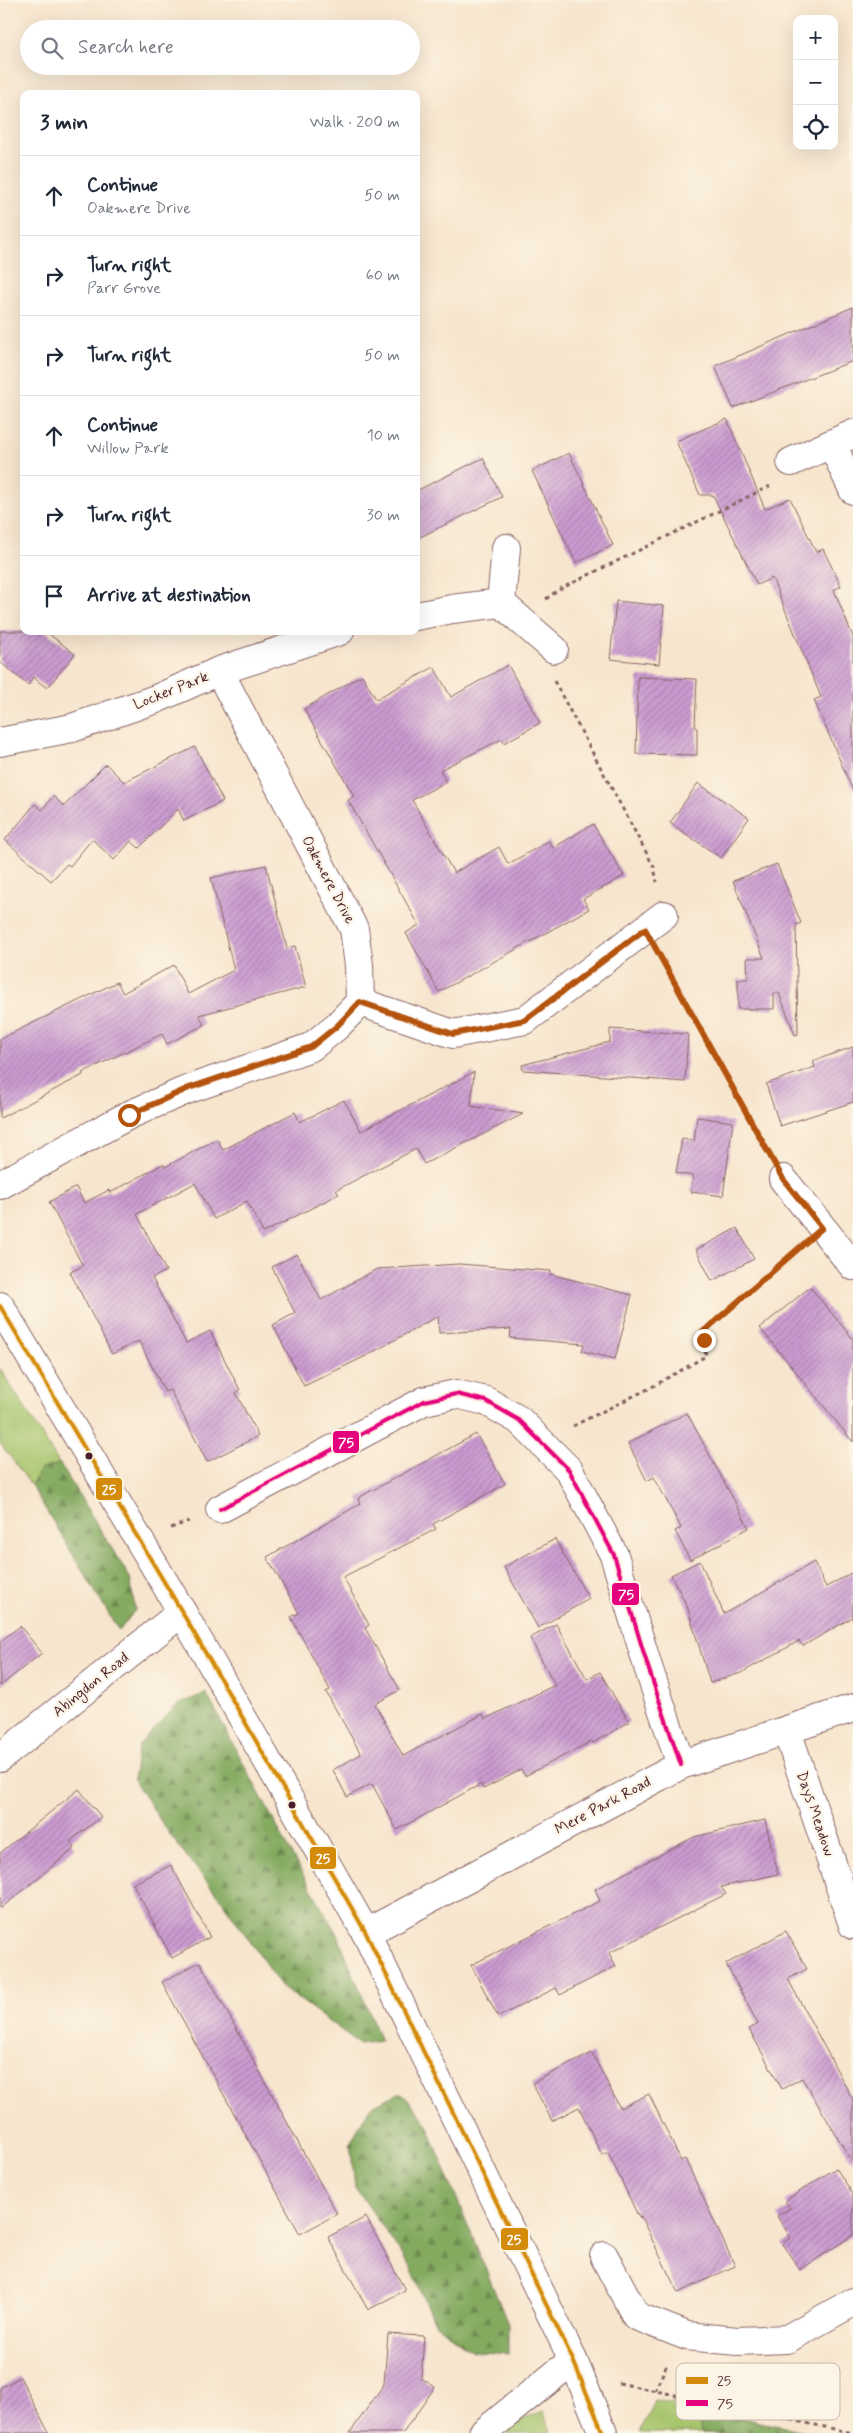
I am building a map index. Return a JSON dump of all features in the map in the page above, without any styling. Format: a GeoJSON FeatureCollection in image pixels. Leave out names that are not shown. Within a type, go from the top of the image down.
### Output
{"type":"FeatureCollection","features":[{"type":"Feature","properties":{"kind":"street"},"geometry":{"type":"LineString","coordinates":[[791,462],[842,439],[853,490]]}},
{"type":"Feature","properties":{"kind":"street"},"geometry":{"type":"LineString","coordinates":[[506,548],[510,611]]}},
{"type":"Feature","properties":{"kind":"street"},"geometry":{"type":"LineString","coordinates":[[420,615],[452,609],[510,611],[554,649]]}},
{"type":"Feature","properties":{"kind":"street","name":"Locker Park"},"geometry":{"type":"LineString","coordinates":[[0,742],[72,728],[156,699],[218,671],[328,635]]}},
{"type":"Feature","properties":{"kind":"street","name":"Oakmere Drive"},"geometry":{"type":"LineString","coordinates":[[218,671],[354,930],[359,966],[360,1002]]}},
{"type":"Feature","properties":{"kind":"street"},"geometry":{"type":"LineString","coordinates":[[0,1185],[129,1115],[189,1088],[311,1047],[337,1026],[360,1002],[453,1034],[525,1020],[655,922]]}},
{"type":"Feature","properties":{"kind":"street"},"geometry":{"type":"LineString","coordinates":[[783,1179],[853,1266]]}},
{"type":"Feature","properties":{"kind":"street"},"geometry":{"type":"LineString","coordinates":[[0,1306],[138,1541],[182,1612],[366,1933],[576,2367],[603,2433]]}},
{"type":"Feature","properties":{"kind":"street"},"geometry":{"type":"LineString","coordinates":[[220,1509],[424,1401],[456,1394],[486,1401],[519,1420],[569,1470],[614,1555],[649,1670],[682,1764]]}},
{"type":"Feature","properties":{"kind":"street","name":"Abingdon Road"},"geometry":{"type":"LineString","coordinates":[[0,1758],[182,1612]]}},
{"type":"Feature","properties":{"kind":"street","name":"Mere Park Road"},"geometry":{"type":"LineString","coordinates":[[366,1933],[682,1764],[853,1708]]}},
{"type":"Feature","properties":{"kind":"street","name":"Days Meadow"},"geometry":{"type":"LineString","coordinates":[[787,1731],[853,1925]]}},
{"type":"Feature","properties":{"kind":"street"},"geometry":{"type":"LineString","coordinates":[[604,2256],[636,2316],[687,2336],[737,2341],[787,2339],[853,2302]]}},
{"type":"Feature","properties":{"kind":"street"},"geometry":{"type":"LineString","coordinates":[[483,2433],[576,2367]]}},
{"type":"Feature","properties":{"kind":"path"},"geometry":{"type":"LineString","coordinates":[[510,611],[558,590],[786,478],[791,462]]}},
{"type":"Feature","properties":{"kind":"path"},"geometry":{"type":"LineString","coordinates":[[554,649],[548,670],[654,867],[655,922],[783,1179]]}},
{"type":"Feature","properties":{"kind":"path"},"geometry":{"type":"LineString","coordinates":[[541,1442],[650,1388],[706,1356],[703,1332],[822,1228]]}},
{"type":"Feature","properties":{"kind":"path"},"geometry":{"type":"LineString","coordinates":[[138,1541],[220,1509]]}},
{"type":"Feature","properties":{"kind":"path"},"geometry":{"type":"LineString","coordinates":[[576,2367],[676,2391]]}},
{"type":"Feature","properties":{"kind":"path"},"geometry":{"type":"LineString","coordinates":[[798,2420],[853,2433]]}},
{"type":"Feature","properties":{"kind":"green space"},"geometry":{"type":"Polygon","coordinates":[[[0,1368],[130,1578],[135,1610],[119,1631],[31,1485],[0,1443],[0,1368]]]}},
{"type":"Feature","properties":{"kind":"green space"},"geometry":{"type":"Polygon","coordinates":[[[60,1464],[130,1578],[135,1610],[119,1631],[31,1485],[41,1469],[60,1464]]]}},
{"type":"Feature","properties":{"kind":"green space"},"geometry":{"type":"Polygon","coordinates":[[[206,1693],[299,1868],[335,1929],[381,2041],[360,2044],[281,1986],[222,1901],[170,1835],[133,1779],[139,1745],[177,1705],[206,1693]]]}},
{"type":"Feature","properties":{"kind":"green space"},"geometry":{"type":"Polygon","coordinates":[[[401,2092],[425,2120],[508,2324],[508,2354],[472,2351],[436,2325],[410,2266],[355,2187],[350,2143],[370,2107],[401,2092]]]}},
{"type":"Feature","properties":{"kind":"green space"},"geometry":{"type":"Polygon","coordinates":[[[654,2400],[676,2405],[676,2420],[750,2420],[813,2433],[640,2433],[654,2400]]]}},
{"type":"Feature","properties":{"kind":"green space"},"geometry":{"type":"Polygon","coordinates":[[[543,2411],[551,2433],[505,2433],[510,2426],[543,2411]]]}},
{"type":"Feature","properties":{"kind":"green space"},"geometry":{"type":"Polygon","coordinates":[[[699,2420],[750,2420],[813,2433],[701,2433],[699,2420]]]}},
{"type":"Feature","properties":{"kind":"building"},"geometry":{"type":"Polygon","coordinates":[[[853,307],[853,361],[733,408],[715,366],[853,307]]]}},
{"type":"Feature","properties":{"kind":"building"},"geometry":{"type":"Polygon","coordinates":[[[727,419],[765,509],[790,498],[816,552],[823,549],[841,586],[834,590],[853,637],[853,791],[814,700],[821,697],[772,578],[757,585],[713,495],[700,495],[676,441],[727,419]]]}},
{"type":"Feature","properties":{"kind":"building"},"geometry":{"type":"Polygon","coordinates":[[[569,453],[613,545],[576,563],[532,471],[569,453]]]}},
{"type":"Feature","properties":{"kind":"building"},"geometry":{"type":"Polygon","coordinates":[[[483,458],[502,497],[420,537],[420,489],[483,458]]]}},
{"type":"Feature","properties":{"kind":"building"},"geometry":{"type":"Polygon","coordinates":[[[616,601],[664,606],[659,664],[610,659],[616,601]]]}},
{"type":"Feature","properties":{"kind":"building"},"geometry":{"type":"Polygon","coordinates":[[[0,631],[20,631],[20,635],[50,635],[75,654],[47,688],[33,677],[28,685],[0,662],[0,631]]]}},
{"type":"Feature","properties":{"kind":"building"},"geometry":{"type":"Polygon","coordinates":[[[508,665],[540,723],[504,743],[502,739],[440,770],[446,782],[412,800],[454,873],[499,847],[508,864],[549,841],[553,848],[593,824],[624,876],[583,899],[589,909],[439,992],[406,933],[419,925],[348,800],[354,796],[304,709],[362,675],[376,699],[434,667],[451,697],[508,665]]]}},
{"type":"Feature","properties":{"kind":"building"},"geometry":{"type":"Polygon","coordinates":[[[638,677],[697,679],[695,727],[697,728],[697,755],[636,754],[638,677]]]}},
{"type":"Feature","properties":{"kind":"building"},"geometry":{"type":"Polygon","coordinates":[[[195,747],[223,801],[184,821],[178,809],[139,848],[131,841],[114,860],[92,839],[70,866],[67,864],[51,881],[5,840],[35,804],[42,810],[53,796],[64,806],[106,764],[124,782],[195,747]]]}},
{"type":"Feature","properties":{"kind":"building"},"geometry":{"type":"Polygon","coordinates":[[[698,783],[749,818],[721,858],[670,823],[698,783]]]}},
{"type":"Feature","properties":{"kind":"building"},"geometry":{"type":"Polygon","coordinates":[[[777,864],[801,923],[796,925],[798,1034],[795,1035],[779,993],[774,993],[774,1009],[738,1009],[738,979],[748,979],[747,958],[764,958],[733,881],[777,864]]]}},
{"type":"Feature","properties":{"kind":"building"},"geometry":{"type":"Polygon","coordinates":[[[266,865],[287,948],[295,946],[306,987],[199,1015],[204,1025],[167,1044],[162,1034],[82,1073],[83,1075],[0,1118],[0,1039],[117,982],[123,993],[174,965],[188,994],[234,970],[211,878],[266,865]]]}},
{"type":"Feature","properties":{"kind":"building"},"geometry":{"type":"Polygon","coordinates":[[[610,1029],[688,1034],[685,1082],[523,1070],[522,1065],[610,1042],[610,1029]]]}},
{"type":"Feature","properties":{"kind":"building"},"geometry":{"type":"Polygon","coordinates":[[[853,1047],[853,1102],[780,1126],[766,1084],[815,1067],[813,1061],[853,1047]]]}},
{"type":"Feature","properties":{"kind":"building"},"geometry":{"type":"Polygon","coordinates":[[[474,1072],[471,1106],[523,1114],[424,1164],[416,1149],[336,1190],[339,1194],[263,1233],[247,1201],[214,1219],[195,1183],[137,1214],[166,1271],[152,1278],[186,1343],[210,1331],[240,1390],[236,1393],[258,1436],[207,1462],[170,1390],[165,1392],[139,1341],[112,1354],[70,1272],[83,1266],[49,1202],[76,1187],[84,1203],[109,1190],[110,1193],[163,1164],[165,1167],[217,1139],[223,1150],[295,1112],[300,1122],[344,1100],[361,1131],[474,1072]]]}},
{"type":"Feature","properties":{"kind":"building"},"geometry":{"type":"Polygon","coordinates":[[[697,1117],[733,1122],[723,1196],[691,1192],[693,1176],[676,1173],[682,1139],[694,1141],[697,1117]]]}},
{"type":"Feature","properties":{"kind":"building"},"geometry":{"type":"Polygon","coordinates":[[[737,1228],[754,1259],[712,1281],[696,1250],[737,1228]]]}},
{"type":"Feature","properties":{"kind":"building"},"geometry":{"type":"Polygon","coordinates":[[[297,1254],[321,1300],[377,1269],[459,1264],[551,1271],[550,1274],[632,1295],[615,1359],[582,1351],[584,1344],[510,1338],[511,1329],[439,1333],[438,1316],[366,1356],[304,1386],[273,1325],[295,1313],[272,1267],[297,1254]]]}},
{"type":"Feature","properties":{"kind":"building"},"geometry":{"type":"Polygon","coordinates":[[[810,1287],[853,1339],[853,1442],[760,1328],[810,1287]]]}},
{"type":"Feature","properties":{"kind":"building"},"geometry":{"type":"Polygon","coordinates":[[[687,1413],[749,1528],[690,1560],[675,1531],[681,1528],[654,1477],[647,1481],[628,1443],[687,1413]]]}},
{"type":"Feature","properties":{"kind":"building"},"geometry":{"type":"Polygon","coordinates":[[[476,1434],[505,1484],[433,1524],[436,1529],[343,1577],[369,1625],[365,1628],[400,1690],[375,1704],[403,1756],[483,1714],[485,1719],[555,1685],[530,1638],[556,1624],[587,1679],[600,1672],[629,1722],[593,1743],[592,1741],[525,1776],[521,1770],[483,1789],[481,1784],[397,1830],[372,1784],[347,1797],[333,1770],[361,1754],[326,1692],[330,1690],[291,1617],[299,1613],[267,1557],[360,1504],[358,1498],[476,1434]]]}},
{"type":"Feature","properties":{"kind":"building"},"geometry":{"type":"Polygon","coordinates":[[[555,1539],[589,1599],[538,1628],[504,1567],[555,1539]]]}},
{"type":"Feature","properties":{"kind":"building"},"geometry":{"type":"Polygon","coordinates":[[[700,1561],[724,1614],[814,1562],[826,1587],[853,1572],[853,1617],[803,1646],[799,1641],[741,1673],[710,1683],[687,1606],[671,1575],[700,1561]]]}},
{"type":"Feature","properties":{"kind":"building"},"geometry":{"type":"Polygon","coordinates":[[[20,1626],[42,1653],[0,1686],[0,1642],[20,1626]]]}},
{"type":"Feature","properties":{"kind":"building"},"geometry":{"type":"Polygon","coordinates":[[[79,1789],[101,1817],[70,1841],[75,1848],[0,1909],[0,1853],[79,1789]]]}},
{"type":"Feature","properties":{"kind":"building"},"geometry":{"type":"Polygon","coordinates":[[[765,1820],[778,1874],[721,1887],[726,1894],[609,1953],[616,1966],[560,1995],[556,1988],[498,2017],[471,1965],[600,1901],[595,1889],[694,1837],[765,1820]]]}},
{"type":"Feature","properties":{"kind":"building"},"geometry":{"type":"Polygon","coordinates":[[[171,1865],[210,1937],[172,1958],[133,1884],[171,1865]]]}},
{"type":"Feature","properties":{"kind":"building"},"geometry":{"type":"Polygon","coordinates":[[[786,1931],[807,1969],[788,1979],[853,2100],[853,2163],[802,2078],[782,2089],[749,2029],[758,2024],[726,1964],[786,1931]]]}},
{"type":"Feature","properties":{"kind":"building"},"geometry":{"type":"Polygon","coordinates":[[[200,1962],[337,2214],[300,2234],[162,1982],[200,1962]]]}},
{"type":"Feature","properties":{"kind":"building"},"geometry":{"type":"Polygon","coordinates":[[[592,2053],[620,2108],[649,2094],[681,2161],[685,2159],[735,2266],[678,2293],[641,2217],[639,2218],[608,2152],[602,2155],[579,2107],[552,2121],[532,2083],[592,2053]]]}},
{"type":"Feature","properties":{"kind":"building"},"geometry":{"type":"Polygon","coordinates":[[[836,2168],[853,2194],[853,2235],[800,2270],[782,2244],[791,2238],[777,2216],[790,2208],[785,2201],[836,2168]]]}},
{"type":"Feature","properties":{"kind":"building"},"geometry":{"type":"Polygon","coordinates":[[[366,2217],[405,2290],[368,2310],[328,2237],[366,2217]]]}},
{"type":"Feature","properties":{"kind":"building"},"geometry":{"type":"Polygon","coordinates":[[[388,2334],[424,2336],[421,2378],[435,2387],[403,2433],[350,2433],[384,2384],[388,2334]]]}},
{"type":"Feature","properties":{"kind":"building"},"geometry":{"type":"Polygon","coordinates":[[[20,2377],[49,2433],[0,2433],[0,2388],[20,2377]]]}},
{"type":"Feature","properties":{"kind":"transit line","name":"25"},"geometry":{"type":"LineString","coordinates":[[0,1306],[182,1612],[366,1933],[573,2360],[603,2433]]}},
{"type":"Feature","properties":{"kind":"transit line","name":"75"},"geometry":{"type":"LineString","coordinates":[[220,1509],[424,1401],[456,1394],[486,1401],[519,1420],[569,1470],[614,1555],[649,1670],[681,1765]]}},
{"type":"Feature","properties":{"kind":"route"},"geometry":{"type":"LineString","coordinates":[[129,1115],[189,1088],[311,1047],[337,1026],[360,1002],[453,1034],[525,1020],[645,929],[783,1179],[822,1228],[703,1332],[704,1340]]}}]}
